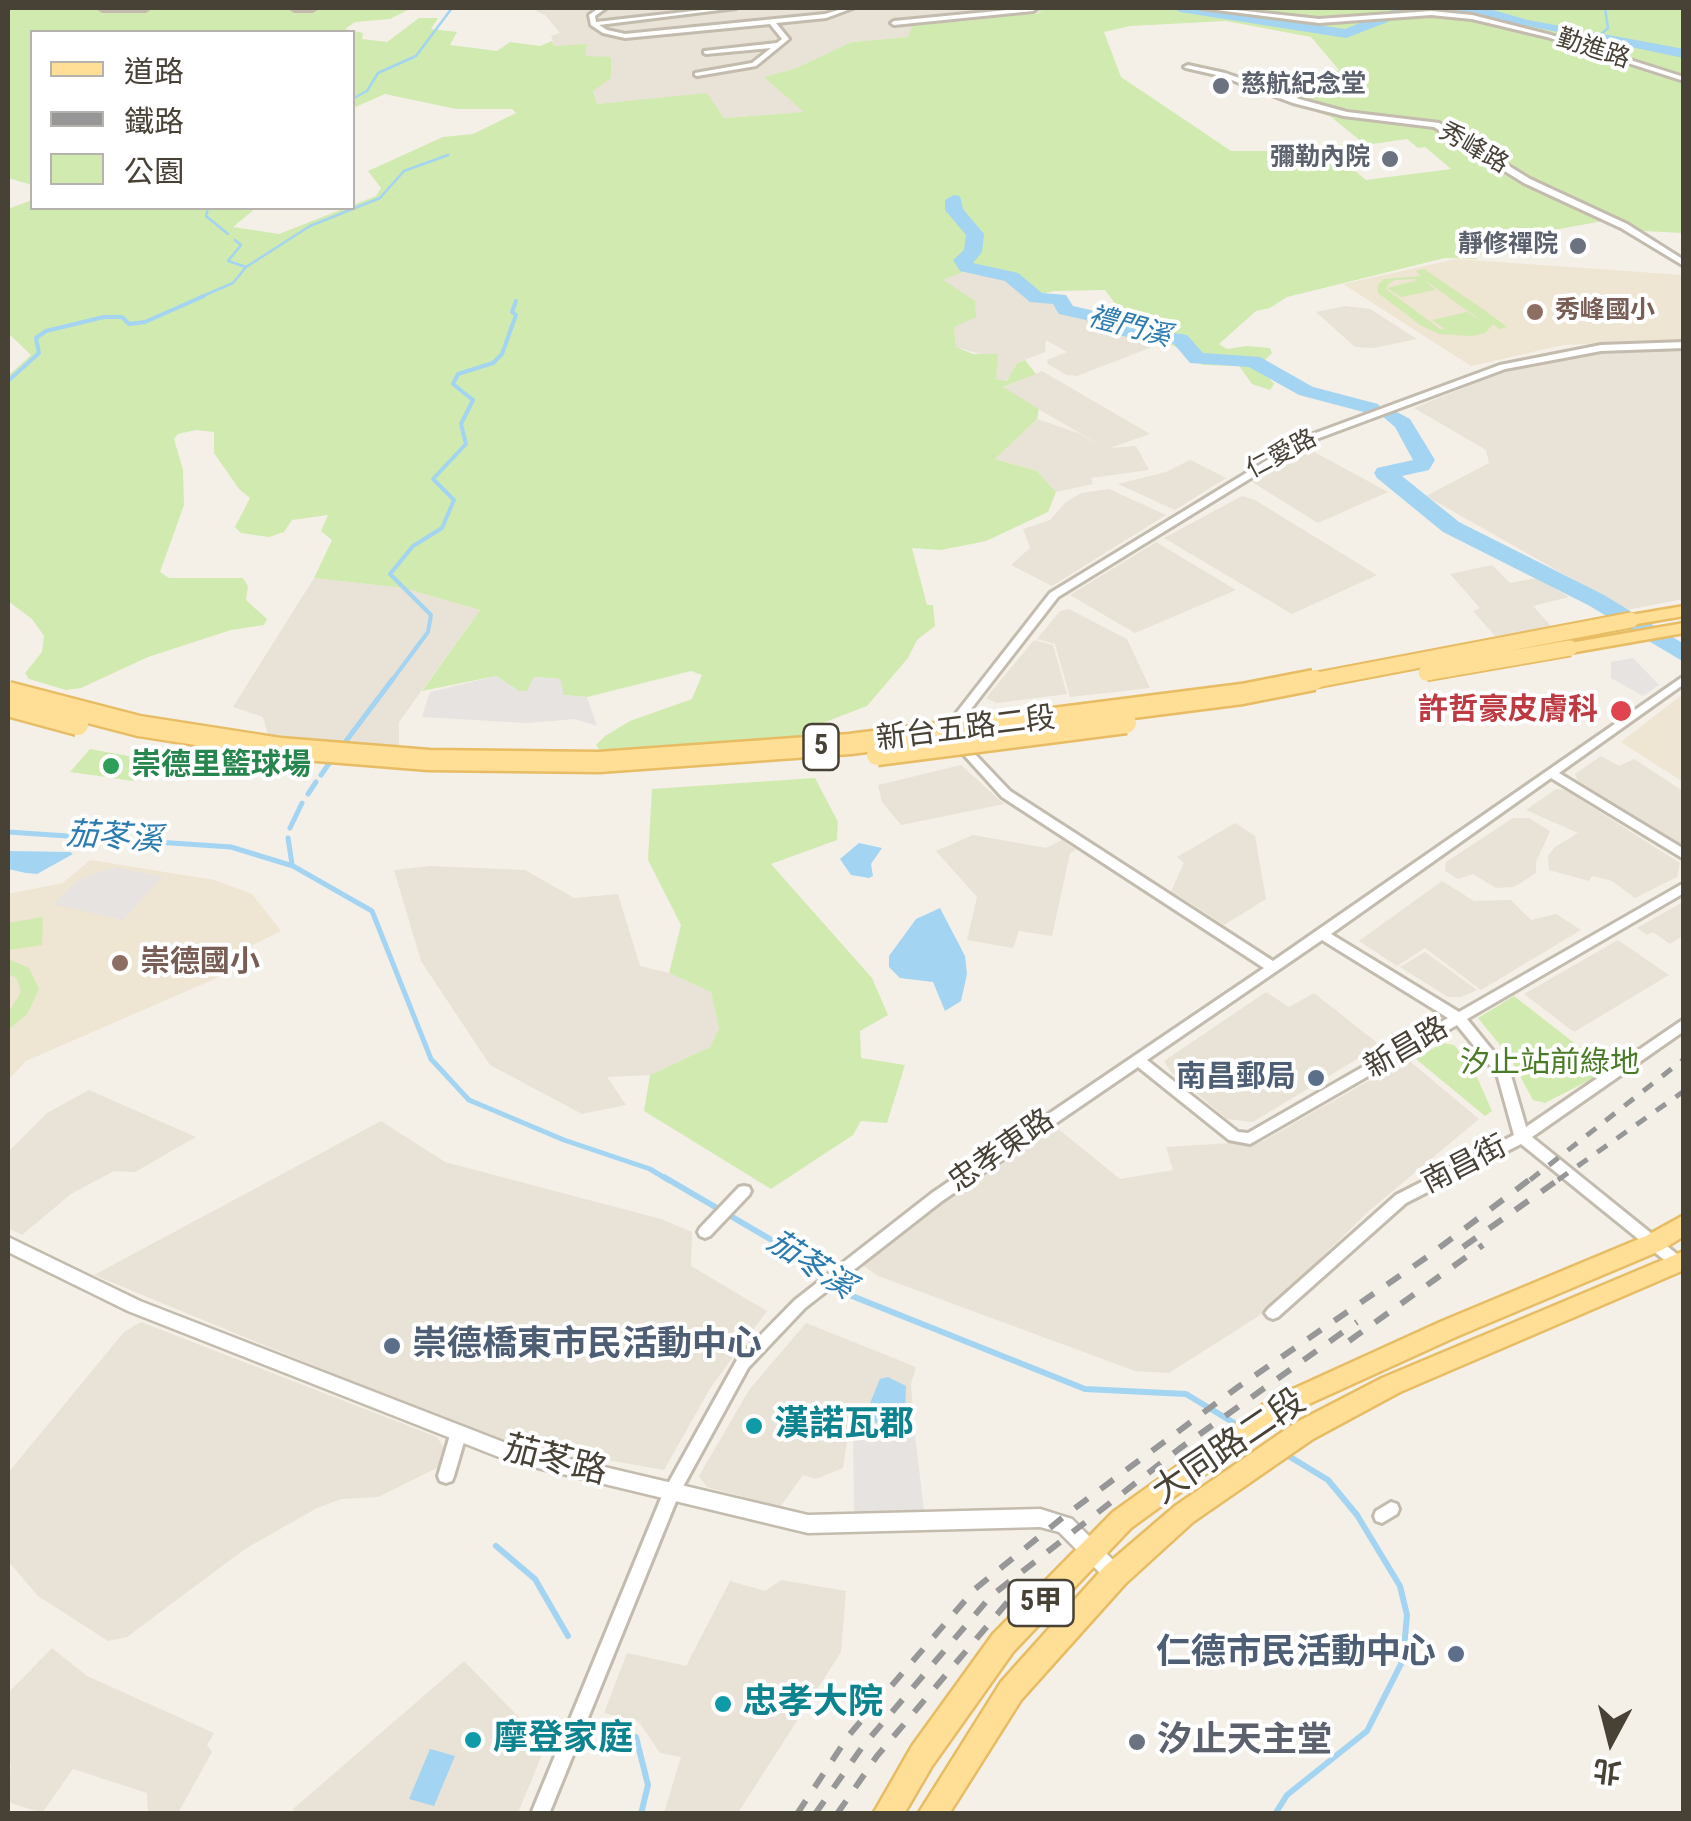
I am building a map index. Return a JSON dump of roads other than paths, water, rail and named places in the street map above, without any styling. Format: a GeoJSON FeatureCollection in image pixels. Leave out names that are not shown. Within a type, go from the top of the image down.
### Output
{"type":"FeatureCollection","features":[{"type":"Feature","properties":{"kind":"main road","name":"新台五路二段"},"geometry":{"type":"LineString","coordinates":[[8,692],[140,726],[280,748],[518,763],[651,760],[833,746],[1242,694],[1684,611]]}},
{"type":"Feature","properties":{"kind":"main road","name":"新台五路二段"},"geometry":{"type":"LineString","coordinates":[[8,706],[114,734],[272,760],[396,771],[576,775],[745,766],[986,744],[1245,706],[1684,628]]}},
{"type":"Feature","properties":{"kind":"main road","name":"大同路二段"},"geometry":{"type":"LineString","coordinates":[[887,1814],[922,1756],[1003,1643],[1122,1520],[1280,1406],[1654,1243],[1684,1224]]}},
{"type":"Feature","properties":{"kind":"main road","name":"大同路二段"},"geometry":{"type":"LineString","coordinates":[[932,1814],[1012,1691],[1115,1575],[1184,1514],[1304,1430],[1392,1384],[1680,1261]]}},
{"type":"Feature","properties":{"kind":"street"},"geometry":{"type":"LineString","coordinates":[[104,8],[144,8]]}},
{"type":"Feature","properties":{"kind":"street"},"geometry":{"type":"LineString","coordinates":[[295,8],[312,8]]}},
{"type":"Feature","properties":{"kind":"street"},"geometry":{"type":"LineString","coordinates":[[593,24],[592,15],[604,8]]}},
{"type":"Feature","properties":{"kind":"street"},"geometry":{"type":"LineString","coordinates":[[593,24],[732,8]]}},
{"type":"Feature","properties":{"kind":"street"},"geometry":{"type":"LineString","coordinates":[[593,24],[615,34],[651,36],[840,13],[850,8]]}},
{"type":"Feature","properties":{"kind":"street"},"geometry":{"type":"LineString","coordinates":[[954,8],[962,14]]}},
{"type":"Feature","properties":{"kind":"street"},"geometry":{"type":"LineString","coordinates":[[894,23],[1033,8]]}},
{"type":"Feature","properties":{"kind":"street","name":"勤進路"},"geometry":{"type":"LineString","coordinates":[[1204,8],[1319,21],[1432,13],[1472,17],[1611,54],[1684,79]]}},
{"type":"Feature","properties":{"kind":"street"},"geometry":{"type":"LineString","coordinates":[[697,74],[754,64],[786,38],[772,22]]}},
{"type":"Feature","properties":{"kind":"street"},"geometry":{"type":"LineString","coordinates":[[706,52],[779,45]]}},
{"type":"Feature","properties":{"kind":"street","name":"秀峰路"},"geometry":{"type":"LineString","coordinates":[[1188,67],[1223,74],[1296,101],[1347,114],[1436,125],[1527,181],[1624,226],[1684,264]]}},
{"type":"Feature","properties":{"kind":"street"},"geometry":{"type":"LineString","coordinates":[[724,70],[730,79]]}},
{"type":"Feature","properties":{"kind":"street","name":"仁愛路"},"geometry":{"type":"LineString","coordinates":[[960,716],[1054,595],[1308,438],[1503,367],[1602,348],[1684,346]]}},
{"type":"Feature","properties":{"kind":"street","name":"忠孝東路"},"geometry":{"type":"LineString","coordinates":[[540,1814],[672,1491],[743,1362],[843,1268],[937,1197],[1554,774],[1684,679]]}},
{"type":"Feature","properties":{"kind":"street"},"geometry":{"type":"LineString","coordinates":[[968,753],[1006,794],[1272,967]]}},
{"type":"Feature","properties":{"kind":"street"},"geometry":{"type":"LineString","coordinates":[[1554,774],[1684,855]]}},
{"type":"Feature","properties":{"kind":"street","name":"新昌路"},"geometry":{"type":"LineString","coordinates":[[1137,1059],[1234,1136],[1250,1139],[1684,887]]}},
{"type":"Feature","properties":{"kind":"street","name":"南昌街"},"geometry":{"type":"LineString","coordinates":[[1274,1313],[1401,1199],[1522,1136],[1503,1072],[1460,1019],[1322,934]]}},
{"type":"Feature","properties":{"kind":"street"},"geometry":{"type":"LineString","coordinates":[[1680,1261],[1522,1136],[1684,1024]]}},
{"type":"Feature","properties":{"kind":"street"},"geometry":{"type":"LineString","coordinates":[[705,1232],[744,1192]]}},
{"type":"Feature","properties":{"kind":"street","name":"茄苳路"},"geometry":{"type":"LineString","coordinates":[[8,1244],[134,1306],[509,1452],[808,1524],[1040,1518],[1064,1525],[1115,1575]]}},
{"type":"Feature","properties":{"kind":"street"},"geometry":{"type":"LineString","coordinates":[[446,1476],[458,1435]]}},
{"type":"Feature","properties":{"kind":"water"},"geometry":{"type":"Polygon","coordinates":[[[859,843],[882,848],[871,864],[873,876],[869,878],[851,875],[840,859],[859,843]]]}},
{"type":"Feature","properties":{"kind":"water"},"geometry":{"type":"Polygon","coordinates":[[[8,851],[73,854],[37,874],[8,869],[8,851]]]}},
{"type":"Feature","properties":{"kind":"water"},"geometry":{"type":"Polygon","coordinates":[[[940,908],[965,956],[967,974],[961,1001],[945,1011],[933,982],[900,978],[889,967],[889,956],[916,919],[940,908]]]}},
{"type":"Feature","properties":{"kind":"water"},"geometry":{"type":"Polygon","coordinates":[[[888,1377],[906,1386],[905,1415],[864,1426],[853,1423],[853,1412],[868,1408],[880,1379],[888,1377]]]}},
{"type":"Feature","properties":{"kind":"water"},"geometry":{"type":"Polygon","coordinates":[[[430,1749],[455,1756],[434,1806],[409,1799],[430,1749]]]}},
{"type":"Feature","properties":{"kind":"waterway"},"geometry":{"type":"LineString","coordinates":[[355,97],[367,91],[378,73],[416,56],[452,8]]}},
{"type":"Feature","properties":{"kind":"waterway"},"geometry":{"type":"LineString","coordinates":[[1180,8],[1346,34],[1383,19]]}},
{"type":"Feature","properties":{"kind":"waterway"},"geometry":{"type":"LineString","coordinates":[[1392,14],[1427,8]]}},
{"type":"Feature","properties":{"kind":"waterway"},"geometry":{"type":"LineString","coordinates":[[1448,8],[1476,9],[1525,24],[1684,54]]}},
{"type":"Feature","properties":{"kind":"waterway"},"geometry":{"type":"LineString","coordinates":[[1596,39],[1608,28],[1605,8]]}},
{"type":"Feature","properties":{"kind":"waterway"},"geometry":{"type":"LineString","coordinates":[[355,208],[380,198],[404,171],[448,155]]}},
{"type":"Feature","properties":{"kind":"waterway","name":"禮門溪"},"geometry":{"type":"LineString","coordinates":[[954,200],[954,210],[975,234],[973,252],[962,260],[966,267],[1011,277],[1037,298],[1059,299],[1066,310],[1092,316],[1123,331],[1180,339],[1197,359],[1253,361],[1306,391],[1371,408]]}},
{"type":"Feature","properties":{"kind":"waterway"},"geometry":{"type":"LineString","coordinates":[[208,210],[206,216],[228,234]]}},
{"type":"Feature","properties":{"kind":"waterway"},"geometry":{"type":"LineString","coordinates":[[246,267],[310,226],[350,210]]}},
{"type":"Feature","properties":{"kind":"waterway"},"geometry":{"type":"LineString","coordinates":[[235,240],[241,245],[228,261],[246,267]]}},
{"type":"Feature","properties":{"kind":"waterway"},"geometry":{"type":"LineString","coordinates":[[198,298],[233,283],[246,267]]}},
{"type":"Feature","properties":{"kind":"waterway"},"geometry":{"type":"LineString","coordinates":[[8,381],[39,353],[36,338],[46,331],[104,317],[122,317],[129,324],[145,322],[204,296]]}},
{"type":"Feature","properties":{"kind":"waterway"},"geometry":{"type":"LineString","coordinates":[[390,683],[428,632],[431,615],[390,574],[413,546],[442,528],[454,500],[433,479],[466,444],[461,424],[473,400],[453,384],[458,374],[493,363],[502,354],[516,315],[512,312],[516,301]]}},
{"type":"Feature","properties":{"kind":"waterway","name":"禮門溪"},"geometry":{"type":"LineString","coordinates":[[1391,415],[1403,423],[1424,460],[1422,466],[1385,473],[1451,527],[1596,600],[1684,655]]}},
{"type":"Feature","properties":{"kind":"waterway"},"geometry":{"type":"LineString","coordinates":[[340,749],[392,680]]}},
{"type":"Feature","properties":{"kind":"waterway"},"geometry":{"type":"LineString","coordinates":[[321,775],[333,758]]}},
{"type":"Feature","properties":{"kind":"waterway"},"geometry":{"type":"LineString","coordinates":[[308,794],[316,782]]}},
{"type":"Feature","properties":{"kind":"waterway"},"geometry":{"type":"LineString","coordinates":[[290,828],[302,803]]}},
{"type":"Feature","properties":{"kind":"waterway","name":"茄苳溪"},"geometry":{"type":"LineString","coordinates":[[8,832],[231,847],[293,866],[372,911],[431,1059],[469,1100],[564,1140],[650,1169],[668,1180]]}},
{"type":"Feature","properties":{"kind":"waterway"},"geometry":{"type":"LineString","coordinates":[[288,838],[292,864]]}},
{"type":"Feature","properties":{"kind":"waterway","name":"茄苳溪"},"geometry":{"type":"LineString","coordinates":[[664,1177],[787,1249],[847,1294],[1085,1389],[1186,1394],[1239,1426]]}},
{"type":"Feature","properties":{"kind":"waterway","name":"茄苳溪"},"geometry":{"type":"LineString","coordinates":[[1275,1814],[1287,1795],[1367,1731],[1403,1660],[1407,1615],[1400,1586],[1357,1515],[1328,1480],[1282,1452]]}},
{"type":"Feature","properties":{"kind":"waterway"},"geometry":{"type":"LineString","coordinates":[[496,1546],[535,1579],[568,1636]]}},
{"type":"Feature","properties":{"kind":"waterway"},"geometry":{"type":"LineString","coordinates":[[636,1737],[648,1785],[641,1814]]}},
{"type":"Feature","properties":{"kind":"railway"},"geometry":{"type":"LineString","coordinates":[[1530,1180],[1684,1059]]}},
{"type":"Feature","properties":{"kind":"railway"},"geometry":{"type":"LineString","coordinates":[[1558,1180],[1684,1091]]}},
{"type":"Feature","properties":{"kind":"railway"},"geometry":{"type":"LineString","coordinates":[[797,1814],[849,1735],[975,1589],[1067,1514],[1238,1387],[1427,1257],[1533,1177]]}},
{"type":"Feature","properties":{"kind":"railway"},"geometry":{"type":"LineString","coordinates":[[1463,1247],[1562,1177]]}},
{"type":"Feature","properties":{"kind":"railway"},"geometry":{"type":"LineString","coordinates":[[1349,1341],[1483,1245]]}},
{"type":"Feature","properties":{"kind":"railway"},"geometry":{"type":"LineString","coordinates":[[815,1814],[863,1746],[991,1596],[1179,1449],[1357,1322]]}},
{"type":"Feature","properties":{"kind":"railway"},"geometry":{"type":"LineString","coordinates":[[837,1814],[877,1756],[1011,1598]]}},
{"type":"Feature","properties":{"kind":"place","name":"慈航紀念堂"},"geometry":{"type":"Point","coordinates":[1221,86]}},
{"type":"Feature","properties":{"kind":"place","name":"彌勒內院"},"geometry":{"type":"Point","coordinates":[1390,159]}},
{"type":"Feature","properties":{"kind":"place","name":"靜修禪院"},"geometry":{"type":"Point","coordinates":[1578,246]}},
{"type":"Feature","properties":{"kind":"place","name":"秀峰國小"},"geometry":{"type":"Point","coordinates":[1535,312]}},
{"type":"Feature","properties":{"kind":"place","name":"許哲豪皮膚科"},"geometry":{"type":"Point","coordinates":[1621,711]}},
{"type":"Feature","properties":{"kind":"place","name":"崇德里籃球場"},"geometry":{"type":"Point","coordinates":[111,766]}},
{"type":"Feature","properties":{"kind":"place","name":"崇德國小"},"geometry":{"type":"Point","coordinates":[120,963]}},
{"type":"Feature","properties":{"kind":"place","name":"南昌郵局"},"geometry":{"type":"Point","coordinates":[1316,1078]}},
{"type":"Feature","properties":{"kind":"place","name":"崇德橋東市民活動中心"},"geometry":{"type":"Point","coordinates":[392,1346]}},
{"type":"Feature","properties":{"kind":"place","name":"漢諾瓦郡"},"geometry":{"type":"Point","coordinates":[754,1426]}},
{"type":"Feature","properties":{"kind":"place","name":"仁德市民活動中心"},"geometry":{"type":"Point","coordinates":[1456,1654]}},
{"type":"Feature","properties":{"kind":"place","name":"忠孝大院"},"geometry":{"type":"Point","coordinates":[723,1704]}},
{"type":"Feature","properties":{"kind":"place","name":"摩登家庭"},"geometry":{"type":"Point","coordinates":[473,1740]}},
{"type":"Feature","properties":{"kind":"place","name":"汐止天主堂"},"geometry":{"type":"Point","coordinates":[1137,1742]}},
{"type":"Feature","properties":{"kind":"park label","name":"汐止站前綠地"},"geometry":{"type":"Point","coordinates":[1550,1064]}}]}
